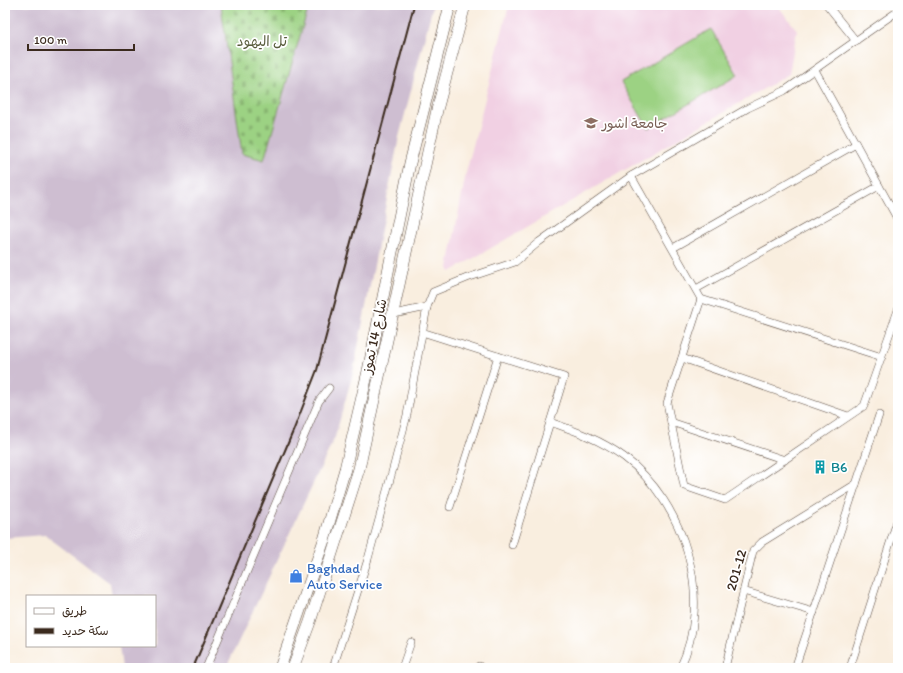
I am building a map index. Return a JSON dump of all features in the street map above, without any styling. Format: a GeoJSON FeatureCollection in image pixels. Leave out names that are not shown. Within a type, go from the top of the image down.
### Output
{"type":"FeatureCollection","features":[{"type":"Feature","properties":{"kind":"main road","name":"شارع 14 تموز"},"geometry":{"type":"LineString","coordinates":[[280,668],[321,547],[345,469],[369,365],[410,163],[450,5]]}},
{"type":"Feature","properties":{"kind":"main road","name":"شارع 14 تموز"},"geometry":{"type":"LineString","coordinates":[[292,668],[310,622],[350,503],[368,433],[437,110],[466,5]]}},
{"type":"Feature","properties":{"kind":"street"},"geometry":{"type":"LineString","coordinates":[[827,5],[856,41]]}},
{"type":"Feature","properties":{"kind":"street"},"geometry":{"type":"LineString","coordinates":[[333,668],[368,559],[396,458],[407,415],[427,307],[433,292],[467,278],[504,267],[522,258],[539,242],[631,176],[748,108],[784,90],[816,70],[898,11]]}},
{"type":"Feature","properties":{"kind":"street"},"geometry":{"type":"LineString","coordinates":[[816,70],[898,220]]}},
{"type":"Feature","properties":{"kind":"street"},"geometry":{"type":"LineString","coordinates":[[673,248],[856,144]]}},
{"type":"Feature","properties":{"kind":"street"},"geometry":{"type":"LineString","coordinates":[[631,176],[701,299],[667,403],[684,486],[725,500],[864,406],[898,310]]}},
{"type":"Feature","properties":{"kind":"street"},"geometry":{"type":"LineString","coordinates":[[696,289],[879,186]]}},
{"type":"Feature","properties":{"kind":"street"},"geometry":{"type":"LineString","coordinates":[[701,299],[882,357]]}},
{"type":"Feature","properties":{"kind":"street"},"geometry":{"type":"LineString","coordinates":[[394,314],[427,307]]}},
{"type":"Feature","properties":{"kind":"street"},"geometry":{"type":"LineString","coordinates":[[422,332],[564,377],[512,545]]}},
{"type":"Feature","properties":{"kind":"street"},"geometry":{"type":"LineString","coordinates":[[450,507],[498,356]]}},
{"type":"Feature","properties":{"kind":"street"},"geometry":{"type":"LineString","coordinates":[[682,358],[848,416]]}},
{"type":"Feature","properties":{"kind":"street"},"geometry":{"type":"LineString","coordinates":[[206,668],[319,400],[329,388]]}},
{"type":"Feature","properties":{"kind":"street"},"geometry":{"type":"LineString","coordinates":[[795,668],[879,415]]}},
{"type":"Feature","properties":{"kind":"street"},"geometry":{"type":"LineString","coordinates":[[550,422],[592,437],[624,457],[651,483],[672,514],[687,549],[694,586],[693,624],[684,660],[680,668]]}},
{"type":"Feature","properties":{"kind":"street"},"geometry":{"type":"LineString","coordinates":[[671,422],[785,460]]}},
{"type":"Feature","properties":{"kind":"street","name":"201-12"},"geometry":{"type":"LineString","coordinates":[[725,668],[751,556],[757,546],[856,484]]}},
{"type":"Feature","properties":{"kind":"street"},"geometry":{"type":"LineString","coordinates":[[850,668],[898,518]]}},
{"type":"Feature","properties":{"kind":"street"},"geometry":{"type":"LineString","coordinates":[[743,591],[814,612]]}},
{"type":"Feature","properties":{"kind":"street"},"geometry":{"type":"LineString","coordinates":[[402,668],[411,642]]}},
{"type":"Feature","properties":{"kind":"shaded area"},"geometry":{"type":"Polygon","coordinates":[[[5,5],[221,5],[226,44],[264,160],[309,5],[433,5],[399,137],[353,373],[335,437],[226,668],[122,668],[119,647],[156,647],[156,595],[112,595],[110,583],[45,535],[5,538],[5,5]]]}},
{"type":"Feature","properties":{"kind":"shaded area","name":"جامعة اشور"},"geometry":{"type":"Polygon","coordinates":[[[509,5],[777,5],[797,30],[789,74],[450,272],[448,268],[466,173],[509,5]]]}},
{"type":"Feature","properties":{"kind":"green space","name":"تل اليهود"},"geometry":{"type":"Polygon","coordinates":[[[221,5],[309,5],[264,160],[242,154],[221,5]]]}},
{"type":"Feature","properties":{"kind":"green space"},"geometry":{"type":"Polygon","coordinates":[[[711,29],[738,75],[648,128],[621,82],[711,29]]]}},
{"type":"Feature","properties":{"kind":"railway"},"geometry":{"type":"LineString","coordinates":[[193,668],[294,429],[317,370],[414,5]]}},
{"type":"Feature","properties":{"kind":"place","name":"جامعة اشور"},"geometry":{"type":"Point","coordinates":[591,123]}},
{"type":"Feature","properties":{"kind":"place","name":"B6"},"geometry":{"type":"Point","coordinates":[820,467]}},
{"type":"Feature","properties":{"kind":"place","name":"Baghdad Auto Service"},"geometry":{"type":"Point","coordinates":[296,576]}}]}
